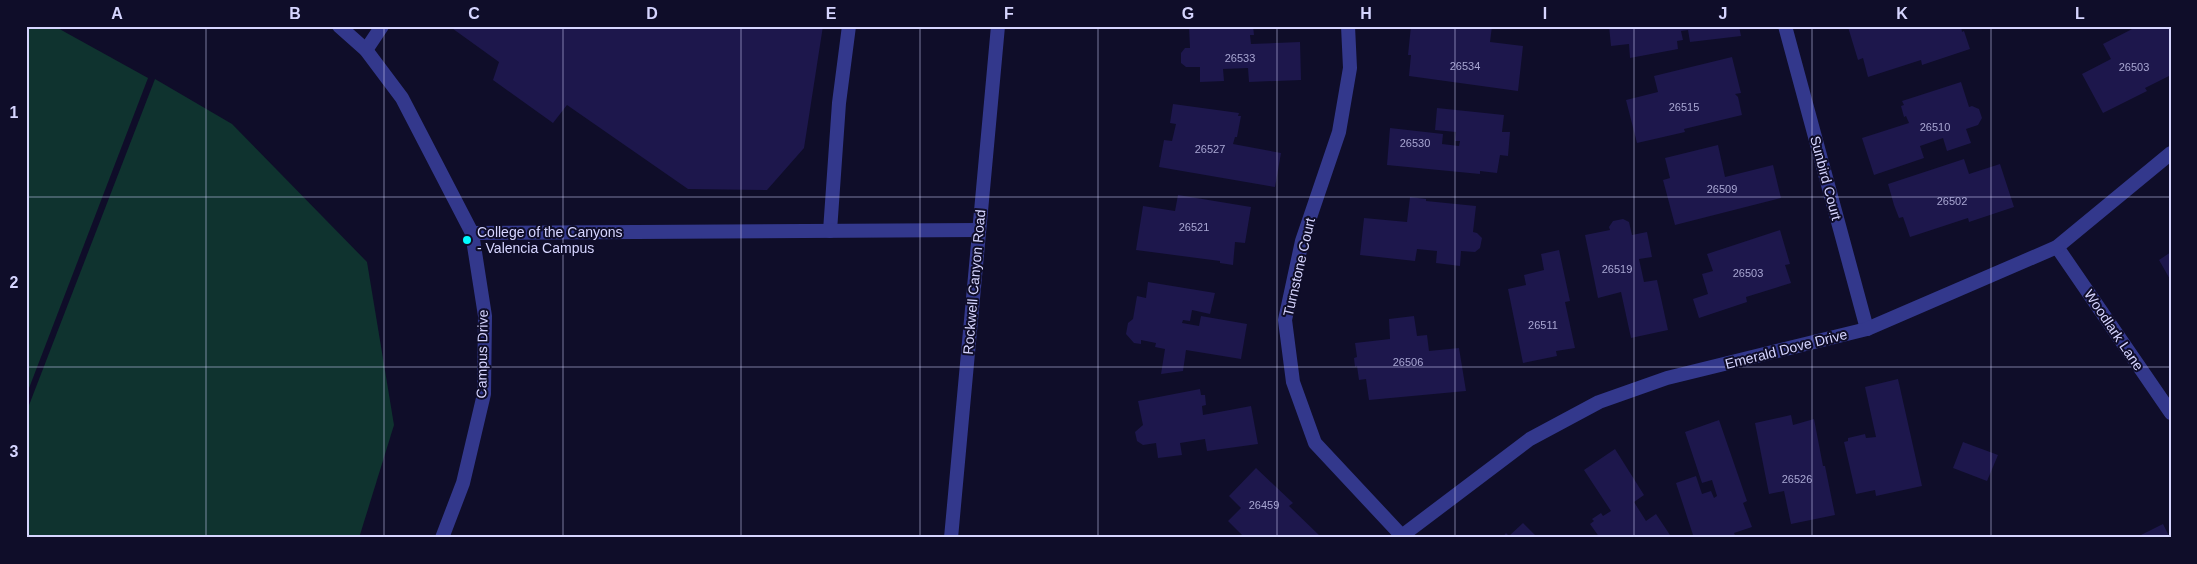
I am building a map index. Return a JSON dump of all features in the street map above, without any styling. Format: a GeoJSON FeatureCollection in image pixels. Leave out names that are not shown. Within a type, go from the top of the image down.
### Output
{"type":"FeatureCollection","features":[{"type":"Feature","properties":{"kind":"street","name":"Campus Drive"},"geometry":{"type":"LineString","coordinates":[[339,26],[366,50],[402,98],[472,233],[485,316],[484,394],[463,483],[442,538]]}},
{"type":"Feature","properties":{"kind":"street"},"geometry":{"type":"LineString","coordinates":[[366,50],[382,26]]}},
{"type":"Feature","properties":{"kind":"street"},"geometry":{"type":"LineString","coordinates":[[830,231],[838,103],[849,26]]}},
{"type":"Feature","properties":{"kind":"street","name":"Rockwell Canyon Road"},"geometry":{"type":"LineString","coordinates":[[951,538],[998,26]]}},
{"type":"Feature","properties":{"kind":"street","name":"Turnstone Court"},"geometry":{"type":"LineString","coordinates":[[1348,26],[1350,68],[1339,132],[1302,241],[1285,320],[1293,382],[1315,443],[1400,536]]}},
{"type":"Feature","properties":{"kind":"street","name":"Sunbird Court"},"geometry":{"type":"LineString","coordinates":[[1785,26],[1867,329]]}},
{"type":"Feature","properties":{"kind":"street","name":"Emerald Dove Drive"},"geometry":{"type":"LineString","coordinates":[[1400,536],[1530,439],[1599,402],[1667,378],[1867,329],[2057,247],[2171,153]]}},
{"type":"Feature","properties":{"kind":"street"},"geometry":{"type":"LineString","coordinates":[[472,233],[978,230]]}},
{"type":"Feature","properties":{"kind":"street","name":"Woodlark Lane"},"geometry":{"type":"LineString","coordinates":[[2057,247],[2171,413]]}},
{"type":"Feature","properties":{"kind":"green space"},"geometry":{"type":"Polygon","coordinates":[[[26,26],[54,26],[148,78],[26,396],[26,26]]]}},
{"type":"Feature","properties":{"kind":"green space"},"geometry":{"type":"Polygon","coordinates":[[[155,79],[232,124],[367,262],[394,425],[359,538],[26,538],[26,413],[155,79]]]}},
{"type":"Feature","properties":{"kind":"building"},"geometry":{"type":"Polygon","coordinates":[[[449,26],[823,26],[804,148],[767,190],[688,189],[567,105],[553,123],[493,80],[499,62],[449,26]]]}},
{"type":"Feature","properties":{"kind":"building"},"geometry":{"type":"Polygon","coordinates":[[[1189,26],[1253,26],[1254,35],[1250,35],[1251,44],[1300,42],[1301,80],[1249,82],[1248,68],[1223,69],[1224,81],[1200,82],[1200,67],[1186,67],[1181,63],[1181,53],[1185,48],[1190,48],[1189,26]]]}},
{"type":"Feature","properties":{"kind":"building"},"geometry":{"type":"Polygon","coordinates":[[[1411,26],[1492,26],[1490,42],[1523,46],[1518,91],[1409,76],[1411,55],[1408,55],[1411,26]]]}},
{"type":"Feature","properties":{"kind":"building"},"geometry":{"type":"Polygon","coordinates":[[[1609,26],[1739,26],[1741,36],[1690,42],[1688,30],[1681,31],[1683,40],[1677,41],[1678,49],[1630,58],[1629,44],[1611,46],[1609,26]]]}},
{"type":"Feature","properties":{"kind":"building"},"geometry":{"type":"Polygon","coordinates":[[[1961,26],[1970,49],[1922,65],[1921,60],[1868,77],[1863,58],[1858,60],[1848,27],[1961,26]]]}},
{"type":"Feature","properties":{"kind":"building"},"geometry":{"type":"Polygon","coordinates":[[[2138,26],[2171,26],[2171,75],[2145,88],[2147,91],[2103,113],[2082,74],[2111,59],[2103,44],[2138,26]]]}},
{"type":"Feature","properties":{"kind":"building"},"geometry":{"type":"Polygon","coordinates":[[[1732,57],[1741,93],[1735,94],[1738,97],[1742,115],[1684,129],[1685,132],[1637,143],[1626,100],[1658,92],[1654,76],[1732,57]]]}},
{"type":"Feature","properties":{"kind":"building"},"geometry":{"type":"Polygon","coordinates":[[[1961,82],[1969,107],[1972,106],[1979,109],[1982,118],[1978,125],[1966,129],[1971,143],[1947,151],[1943,138],[1920,146],[1924,158],[1874,175],[1862,138],[1909,123],[1906,116],[1904,117],[1901,106],[1904,105],[1902,101],[1961,82]]]}},
{"type":"Feature","properties":{"kind":"building"},"geometry":{"type":"Polygon","coordinates":[[[1173,104],[1239,113],[1238,116],[1241,116],[1237,137],[1235,137],[1233,144],[1281,153],[1275,187],[1159,167],[1164,140],[1172,141],[1176,124],[1170,123],[1173,104]]]}},
{"type":"Feature","properties":{"kind":"building"},"geometry":{"type":"Polygon","coordinates":[[[1437,108],[1504,115],[1502,132],[1510,132],[1508,156],[1500,155],[1497,173],[1480,171],[1480,174],[1387,165],[1390,128],[1443,134],[1442,144],[1459,146],[1460,141],[1455,141],[1456,132],[1435,130],[1437,108]]]}},
{"type":"Feature","properties":{"kind":"building"},"geometry":{"type":"Polygon","coordinates":[[[1718,145],[1725,177],[1773,165],[1781,198],[1675,225],[1663,180],[1670,178],[1665,158],[1718,145]]]}},
{"type":"Feature","properties":{"kind":"building"},"geometry":{"type":"Polygon","coordinates":[[[1964,159],[1969,174],[2000,164],[2014,207],[1969,222],[1968,218],[1910,237],[1903,217],[1899,218],[1888,184],[1964,159]]]}},
{"type":"Feature","properties":{"kind":"building"},"geometry":{"type":"Polygon","coordinates":[[[1178,195],[1251,207],[1245,243],[1235,242],[1233,265],[1220,263],[1220,261],[1136,250],[1143,206],[1175,211],[1178,195]]]}},
{"type":"Feature","properties":{"kind":"building"},"geometry":{"type":"Polygon","coordinates":[[[1410,197],[1426,199],[1426,201],[1476,206],[1473,232],[1482,238],[1480,248],[1475,252],[1461,251],[1460,266],[1436,263],[1437,251],[1417,249],[1415,261],[1360,255],[1364,218],[1407,222],[1410,197]]]}},
{"type":"Feature","properties":{"kind":"building"},"geometry":{"type":"Polygon","coordinates":[[[1623,219],[1629,222],[1632,235],[1647,232],[1652,257],[1639,259],[1644,282],[1657,280],[1668,330],[1631,338],[1621,292],[1598,298],[1585,235],[1610,230],[1609,227],[1613,221],[1623,219]]]}},
{"type":"Feature","properties":{"kind":"building"},"geometry":{"type":"Polygon","coordinates":[[[1780,230],[1790,264],[1785,265],[1791,283],[1746,297],[1747,302],[1699,318],[1693,299],[1708,294],[1702,274],[1713,271],[1707,254],[1780,230]]]}},
{"type":"Feature","properties":{"kind":"building"},"geometry":{"type":"Polygon","coordinates":[[[1559,250],[1570,301],[1565,302],[1575,348],[1556,351],[1557,356],[1523,363],[1508,289],[1526,285],[1524,275],[1544,270],[1541,254],[1559,250]]]}},
{"type":"Feature","properties":{"kind":"building"},"geometry":{"type":"Polygon","coordinates":[[[2171,252],[2171,281],[2159,260],[2171,252]]]}},
{"type":"Feature","properties":{"kind":"building"},"geometry":{"type":"Polygon","coordinates":[[[1148,282],[1215,293],[1210,314],[1192,310],[1190,321],[1183,320],[1182,323],[1199,326],[1201,316],[1247,324],[1241,359],[1186,350],[1183,371],[1161,374],[1165,349],[1155,347],[1156,343],[1141,340],[1141,344],[1134,343],[1126,334],[1128,323],[1133,319],[1137,296],[1146,298],[1148,282]]]}},
{"type":"Feature","properties":{"kind":"building"},"geometry":{"type":"Polygon","coordinates":[[[1414,316],[1417,336],[1427,335],[1429,351],[1459,348],[1466,391],[1369,400],[1366,379],[1359,380],[1357,366],[1355,367],[1354,358],[1357,357],[1355,343],[1390,339],[1389,319],[1414,316]]]}},
{"type":"Feature","properties":{"kind":"building"},"geometry":{"type":"Polygon","coordinates":[[[1898,379],[1922,486],[1876,496],[1875,490],[1856,494],[1844,442],[1848,441],[1848,438],[1865,434],[1866,438],[1876,437],[1865,387],[1898,379]]]}},
{"type":"Feature","properties":{"kind":"building"},"geometry":{"type":"Polygon","coordinates":[[[1200,389],[1201,395],[1205,395],[1206,405],[1202,406],[1203,415],[1251,406],[1258,444],[1207,451],[1205,439],[1180,443],[1182,455],[1158,458],[1156,443],[1143,445],[1137,441],[1135,432],[1143,425],[1138,401],[1200,389]]]}},
{"type":"Feature","properties":{"kind":"building"},"geometry":{"type":"Polygon","coordinates":[[[1791,415],[1793,425],[1814,419],[1835,515],[1791,524],[1784,491],[1769,494],[1755,423],[1791,415]]]}},
{"type":"Feature","properties":{"kind":"building"},"geometry":{"type":"Polygon","coordinates":[[[1719,420],[1747,501],[1743,503],[1752,527],[1734,533],[1736,538],[1694,538],[1676,483],[1696,476],[1702,494],[1711,491],[1714,498],[1717,496],[1712,480],[1702,483],[1685,432],[1719,420]]]}},
{"type":"Feature","properties":{"kind":"building"},"geometry":{"type":"Polygon","coordinates":[[[1963,442],[1998,455],[1987,481],[1953,468],[1963,442]]]}},
{"type":"Feature","properties":{"kind":"building"},"geometry":{"type":"Polygon","coordinates":[[[1615,449],[1644,495],[1634,502],[1646,521],[1656,514],[1670,535],[1666,538],[1600,538],[1590,524],[1594,521],[1592,519],[1601,513],[1603,516],[1611,511],[1584,470],[1615,449]]]}},
{"type":"Feature","properties":{"kind":"building"},"geometry":{"type":"Polygon","coordinates":[[[1256,468],[1293,503],[1289,506],[1322,538],[1245,538],[1228,521],[1241,508],[1229,496],[1256,468]]]}},
{"type":"Feature","properties":{"kind":"building"},"geometry":{"type":"Polygon","coordinates":[[[1523,523],[1538,538],[1502,538],[1506,533],[1509,536],[1523,523]]]}},
{"type":"Feature","properties":{"kind":"building"},"geometry":{"type":"Polygon","coordinates":[[[2163,524],[2170,538],[2135,538],[2163,524]]]}},
{"type":"Feature","properties":{"kind":"place","name":"College of the Canyons - Valencia Campus"},"geometry":{"type":"Point","coordinates":[467,240]}}]}
